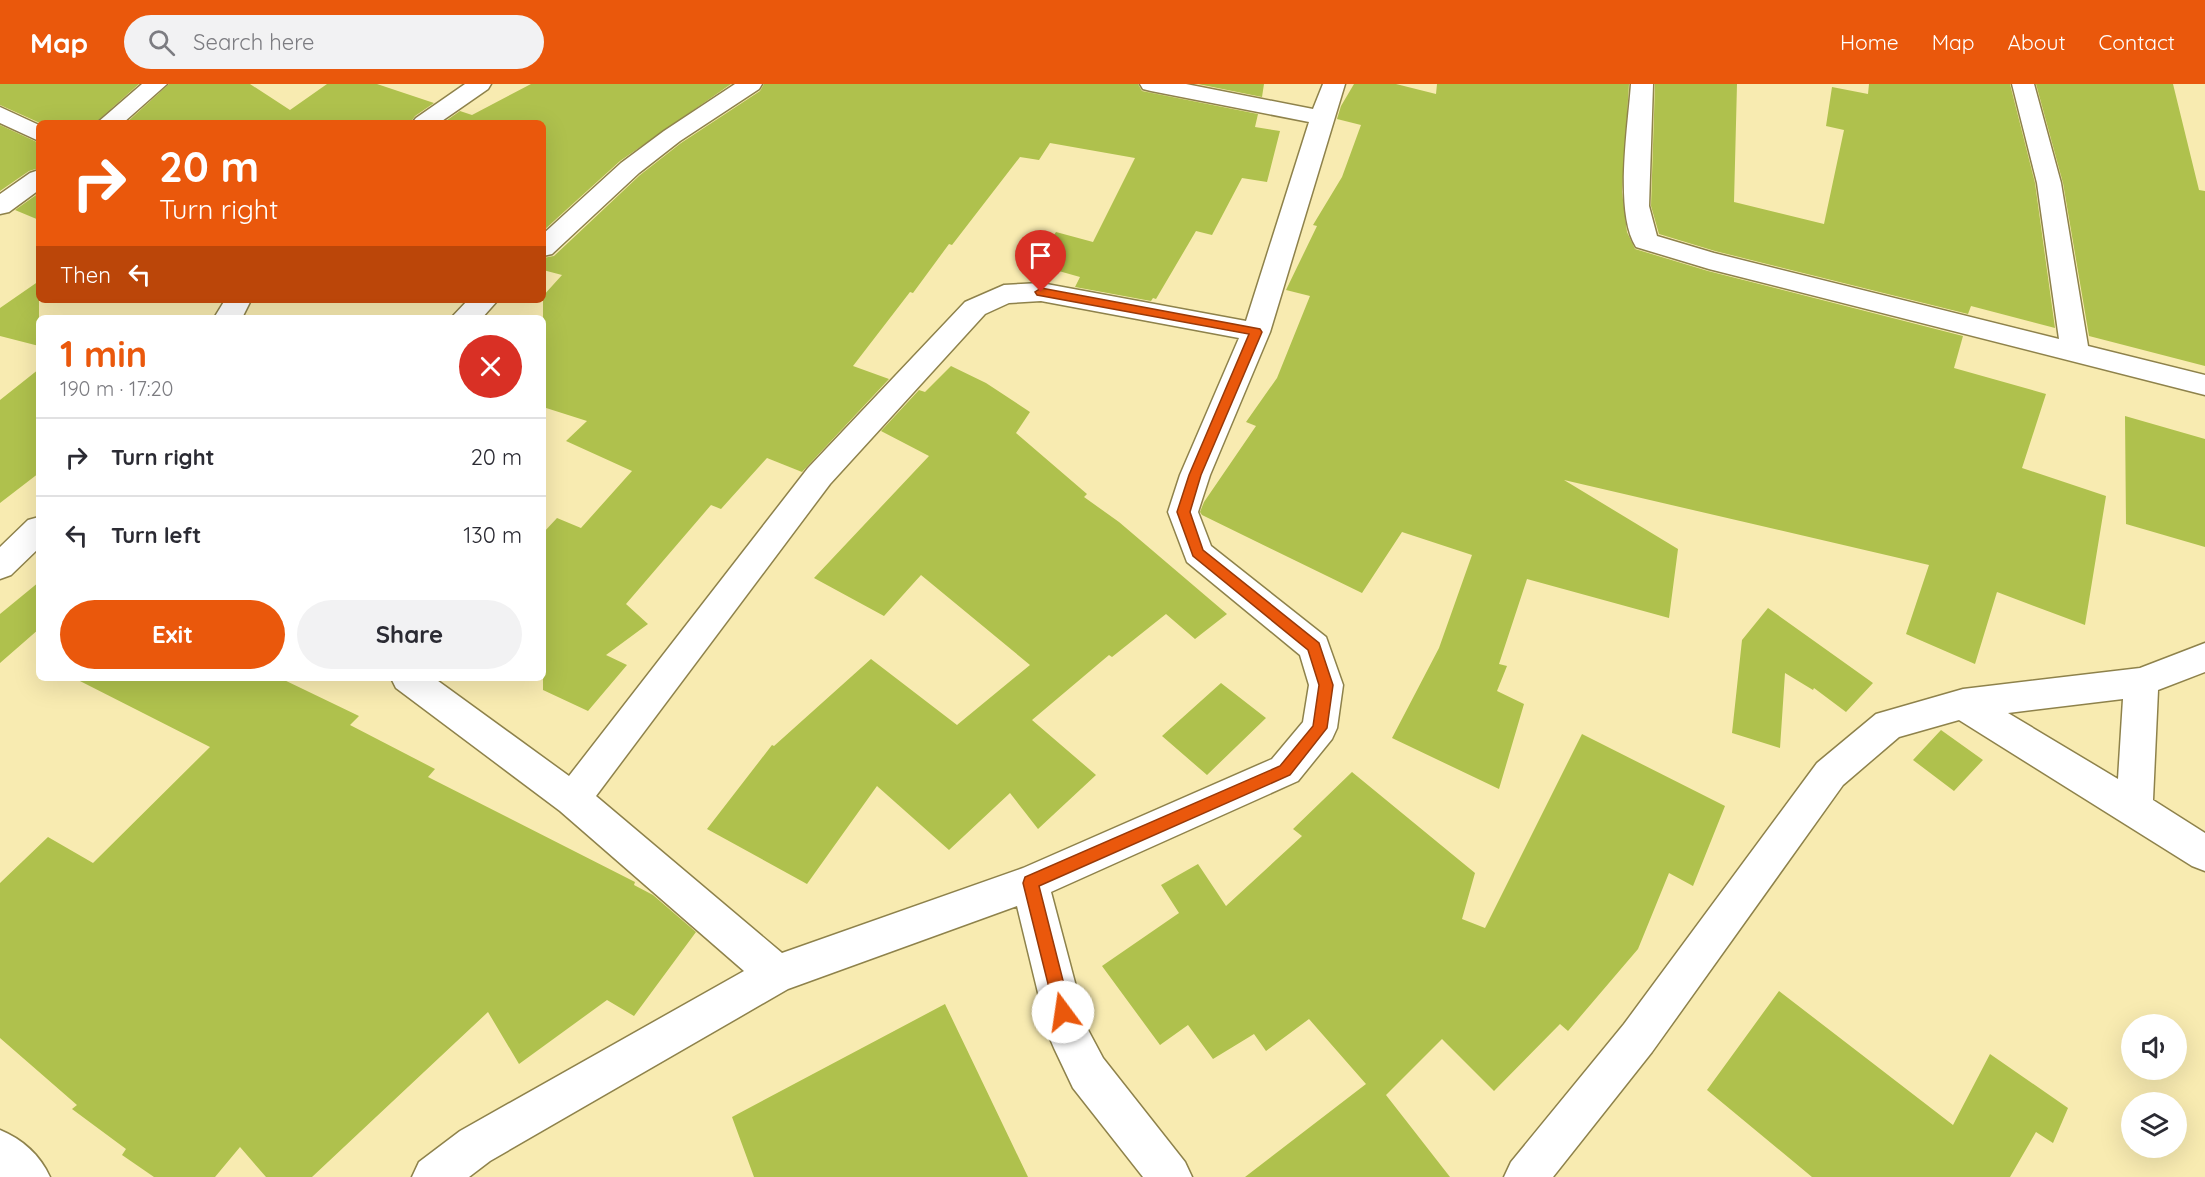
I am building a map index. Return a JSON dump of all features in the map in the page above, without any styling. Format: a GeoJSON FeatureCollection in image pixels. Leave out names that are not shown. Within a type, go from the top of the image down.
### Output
{"type":"FeatureCollection","features":[{"type":"Feature","properties":{"kind":"street"},"geometry":{"type":"LineString","coordinates":[[113,120],[156,84]]}},
{"type":"Feature","properties":{"kind":"street"},"geometry":{"type":"LineString","coordinates":[[428,120],[480,84]]}},
{"type":"Feature","properties":{"kind":"street"},"geometry":{"type":"LineString","coordinates":[[546,245],[630,168],[672,136],[751,84]]}},
{"type":"Feature","properties":{"kind":"street"},"geometry":{"type":"LineString","coordinates":[[1151,84],[1322,118]]}},
{"type":"Feature","properties":{"kind":"street"},"geometry":{"type":"LineString","coordinates":[[434,1177],[474,1146],[777,974],[1030,883],[1285,770],[1320,728],[1326,685],[1314,647],[1198,553],[1183,512],[1195,475],[1256,332],[1334,84]]}},
{"type":"Feature","properties":{"kind":"street"},"geometry":{"type":"LineString","coordinates":[[1642,84],[1636,206],[1645,241],[1721,263],[2205,386]]}},
{"type":"Feature","properties":{"kind":"street"},"geometry":{"type":"LineString","coordinates":[[2023,84],[2049,183],[2075,353]]}},
{"type":"Feature","properties":{"kind":"street"},"geometry":{"type":"LineString","coordinates":[[0,114],[36,132]]}},
{"type":"Feature","properties":{"kind":"street"},"geometry":{"type":"LineString","coordinates":[[0,206],[36,180]]}},
{"type":"Feature","properties":{"kind":"street"},"geometry":{"type":"LineString","coordinates":[[573,799],[819,476],[975,308],[1004,294],[1041,292],[1256,332]]}},
{"type":"Feature","properties":{"kind":"street"},"geometry":{"type":"LineString","coordinates":[[468,315],[482,303]]}},
{"type":"Feature","properties":{"kind":"street"},"geometry":{"type":"LineString","coordinates":[[0,566],[36,532]]}},
{"type":"Feature","properties":{"kind":"street"},"geometry":{"type":"LineString","coordinates":[[1526,1177],[1638,1038],[1830,774],[1888,725],[1963,704],[2141,682],[2205,657]]}},
{"type":"Feature","properties":{"kind":"street"},"geometry":{"type":"LineString","coordinates":[[412,681],[573,799],[777,974]]}},
{"type":"Feature","properties":{"kind":"street"},"geometry":{"type":"LineString","coordinates":[[2134,808],[2141,682]]}},
{"type":"Feature","properties":{"kind":"street"},"geometry":{"type":"LineString","coordinates":[[1963,704],[2205,854]]}},
{"type":"Feature","properties":{"kind":"street"},"geometry":{"type":"LineString","coordinates":[[1030,883],[1068,1034],[1088,1073],[1170,1177]]}},
{"type":"Feature","properties":{"kind":"street"},"geometry":{"type":"LineString","coordinates":[[0,1151],[28,1177]]}},
{"type":"Feature","properties":{"kind":"building"},"geometry":{"type":"Polygon","coordinates":[[[0,84],[139,84],[98,120],[36,121],[0,105],[0,84]]]}},
{"type":"Feature","properties":{"kind":"building"},"geometry":{"type":"Polygon","coordinates":[[[169,84],[250,84],[290,110],[327,84],[377,84],[434,103],[412,120],[129,120],[169,84]]]}},
{"type":"Feature","properties":{"kind":"building"},"geometry":{"type":"Polygon","coordinates":[[[531,84],[731,84],[620,161],[546,228],[546,120],[447,120],[460,111],[472,115],[531,84]]]}},
{"type":"Feature","properties":{"kind":"building"},"geometry":{"type":"Polygon","coordinates":[[[764,84],[1138,84],[1142,91],[1258,114],[1255,127],[1280,131],[1267,182],[1242,178],[1212,235],[1196,231],[1156,299],[1153,298],[1151,301],[1075,287],[1080,277],[1034,264],[1056,232],[1093,242],[1135,158],[1050,143],[1039,160],[1020,157],[952,245],[949,244],[913,293],[910,292],[853,366],[889,379],[802,472],[767,458],[721,509],[711,505],[626,604],[648,624],[606,655],[627,665],[588,711],[543,690],[543,681],[546,681],[546,530],[557,518],[581,528],[632,471],[566,441],[587,421],[546,408],[546,315],[543,315],[543,303],[546,303],[546,293],[562,275],[546,271],[546,257],[554,256],[640,175],[681,143],[760,91],[764,84]]]}},
{"type":"Feature","properties":{"kind":"building"},"geometry":{"type":"Polygon","coordinates":[[[1198,84],[1264,84],[1262,97],[1198,84]]]}},
{"type":"Feature","properties":{"kind":"building"},"geometry":{"type":"Polygon","coordinates":[[[1354,84],[1396,84],[1436,94],[1437,84],[1629,84],[1622,192],[1627,232],[1635,249],[1708,271],[1963,336],[1954,368],[2046,394],[2022,468],[2106,496],[2085,625],[1997,592],[1975,664],[1906,634],[1929,565],[1564,480],[1678,549],[1669,618],[1527,579],[1499,664],[1507,666],[1497,691],[1524,704],[1499,789],[1392,738],[1439,648],[1472,555],[1402,532],[1362,593],[1200,512],[1204,502],[1256,426],[1246,422],[1277,378],[1310,296],[1286,290],[1317,226],[1313,225],[1342,177],[1361,125],[1337,119],[1341,106],[1354,84]]]}},
{"type":"Feature","properties":{"kind":"building"},"geometry":{"type":"Polygon","coordinates":[[[1655,84],[1737,84],[1734,202],[1824,224],[1844,130],[1826,126],[1832,87],[1868,94],[1869,84],[2010,84],[2035,183],[2055,328],[1971,306],[1968,314],[1715,251],[1659,234],[1651,206],[1655,84]]]}},
{"type":"Feature","properties":{"kind":"building"},"geometry":{"type":"Polygon","coordinates":[[[2036,84],[2173,84],[2199,190],[2205,191],[2205,366],[2089,336],[2063,183],[2036,84]]]}},
{"type":"Feature","properties":{"kind":"building"},"geometry":{"type":"Polygon","coordinates":[[[0,125],[36,142],[36,169],[29,171],[0,191],[0,125]]]}},
{"type":"Feature","properties":{"kind":"building"},"geometry":{"type":"Polygon","coordinates":[[[36,195],[36,219],[15,210],[36,195]]]}},
{"type":"Feature","properties":{"kind":"building"},"geometry":{"type":"Polygon","coordinates":[[[36,283],[36,303],[39,303],[39,315],[36,315],[36,345],[0,336],[0,308],[36,283]]]}},
{"type":"Feature","properties":{"kind":"building"},"geometry":{"type":"Polygon","coordinates":[[[951,366],[986,383],[1030,412],[1016,433],[1087,494],[1084,497],[1119,522],[1227,614],[1195,639],[1166,614],[1112,657],[1109,655],[1032,720],[1096,775],[1038,829],[1010,793],[949,850],[877,786],[807,884],[707,829],[772,745],[774,746],[871,659],[957,725],[1030,665],[921,575],[884,616],[814,578],[929,456],[881,431],[919,390],[925,392],[951,366]]]}},
{"type":"Feature","properties":{"kind":"building"},"geometry":{"type":"Polygon","coordinates":[[[36,371],[36,475],[0,503],[0,400],[36,371]]]}},
{"type":"Feature","properties":{"kind":"building"},"geometry":{"type":"Polygon","coordinates":[[[2125,416],[2205,439],[2205,547],[2126,524],[2125,416]]]}},
{"type":"Feature","properties":{"kind":"building"},"geometry":{"type":"Polygon","coordinates":[[[36,584],[36,632],[0,663],[0,614],[36,584]]]}},
{"type":"Feature","properties":{"kind":"building"},"geometry":{"type":"Polygon","coordinates":[[[1768,608],[1873,683],[1846,712],[1814,688],[1813,690],[1785,673],[1780,748],[1732,733],[1742,640],[1768,608]]]}},
{"type":"Feature","properties":{"kind":"building"},"geometry":{"type":"Polygon","coordinates":[[[80,681],[286,681],[359,716],[350,725],[435,769],[428,777],[635,882],[634,885],[653,895],[696,932],[634,1016],[607,1000],[519,1064],[488,1012],[312,1177],[266,1177],[240,1147],[215,1177],[154,1177],[122,1155],[126,1149],[72,1109],[77,1105],[0,1038],[0,883],[48,837],[93,863],[210,747],[80,681]]]}},
{"type":"Feature","properties":{"kind":"building"},"geometry":{"type":"Polygon","coordinates":[[[1221,683],[1266,718],[1207,775],[1162,736],[1221,683]]]}},
{"type":"Feature","properties":{"kind":"building"},"geometry":{"type":"Polygon","coordinates":[[[1941,730],[1983,760],[1954,791],[1913,760],[1941,730]]]}},
{"type":"Feature","properties":{"kind":"building"},"geometry":{"type":"Polygon","coordinates":[[[1582,734],[1725,806],[1693,886],[1669,873],[1638,949],[1568,1031],[1560,1024],[1494,1091],[1442,1039],[1386,1095],[1450,1177],[1245,1177],[1366,1084],[1309,1019],[1266,1051],[1254,1034],[1213,1059],[1188,1025],[1160,1045],[1102,966],[1179,913],[1161,885],[1198,864],[1226,906],[1302,836],[1293,829],[1352,772],[1475,873],[1462,919],[1485,928],[1582,734]]]}},
{"type":"Feature","properties":{"kind":"building"},"geometry":{"type":"Polygon","coordinates":[[[1779,991],[1953,1125],[1990,1054],[2068,1108],[2053,1143],[2036,1132],[2010,1177],[1812,1177],[1707,1090],[1779,991]]]}},
{"type":"Feature","properties":{"kind":"building"},"geometry":{"type":"Polygon","coordinates":[[[945,1004],[1028,1177],[754,1177],[732,1117],[945,1004]]]}},
{"type":"Feature","properties":{"kind":"route"},"geometry":{"type":"LineString","coordinates":[[1041,292],[1256,332],[1195,475],[1183,512],[1198,553],[1314,647],[1326,685],[1320,728],[1285,770],[1030,883],[1063,1012]]}}]}
